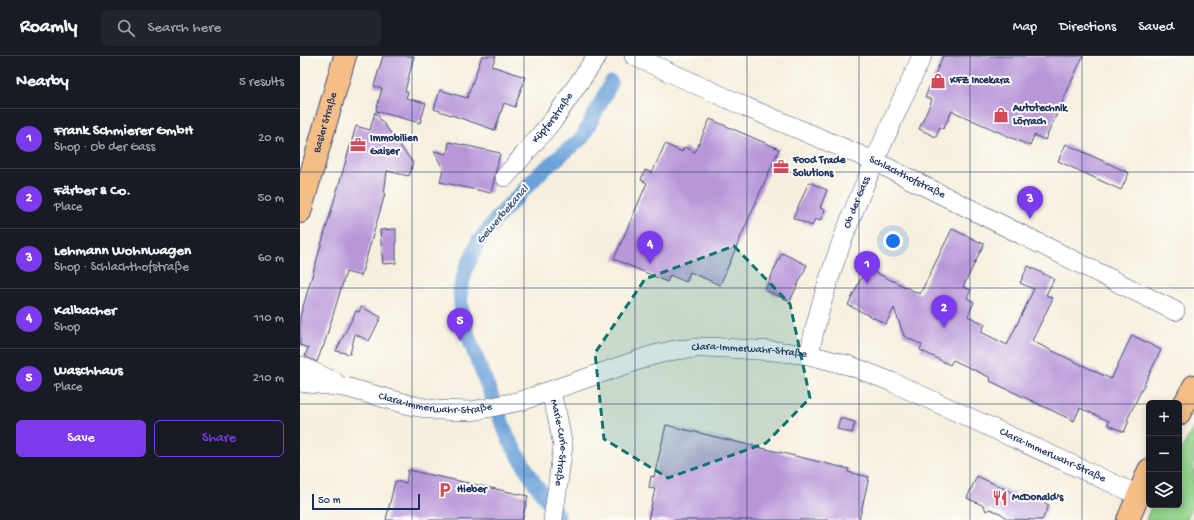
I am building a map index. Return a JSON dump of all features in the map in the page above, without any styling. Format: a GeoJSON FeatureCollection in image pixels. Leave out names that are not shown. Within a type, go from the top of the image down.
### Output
{"type":"FeatureCollection","features":[{"type":"Feature","properties":{"kind":"main road","name":"Basler Straße"},"geometry":{"type":"LineString","coordinates":[[300,212],[345,56]]}},
{"type":"Feature","properties":{"kind":"main road"},"geometry":{"type":"LineString","coordinates":[[1182,408],[1194,386]]}},
{"type":"Feature","properties":{"kind":"main road"},"geometry":{"type":"LineString","coordinates":[[1128,520],[1148,472]]}},
{"type":"Feature","properties":{"kind":"street","name":"Küpferstraße"},"geometry":{"type":"LineString","coordinates":[[505,177],[554,119],[597,56]]}},
{"type":"Feature","properties":{"kind":"street","name":"Schlachthofstraße"},"geometry":{"type":"LineString","coordinates":[[634,56],[746,107],[874,161],[1175,311]]}},
{"type":"Feature","properties":{"kind":"street","name":"Ob der Gass"},"geometry":{"type":"LineString","coordinates":[[809,355],[812,336],[840,250],[874,161],[922,56]]}},
{"type":"Feature","properties":{"kind":"street","name":"Clara-Immerwahr-Straße"},"geometry":{"type":"LineString","coordinates":[[300,382],[345,387],[414,406],[460,412],[483,410],[517,402],[650,356],[693,348],[739,348],[809,355],[851,366],[892,382],[1138,495]]}},
{"type":"Feature","properties":{"kind":"street","name":"Clara-Immerwahr-Straße"},"geometry":{"type":"LineString","coordinates":[[300,366],[325,376],[345,387]]}},
{"type":"Feature","properties":{"kind":"street","name":"Marie-Curie-Straße"},"geometry":{"type":"LineString","coordinates":[[550,390],[563,446],[559,488],[553,520]]}},
{"type":"Feature","properties":{"kind":"highlighted area"},"geometry":{"type":"Polygon","coordinates":[[[734,246],[790,304],[810,398],[766,443],[668,478],[604,439],[595,353],[645,279],[734,246]]]}},
{"type":"Feature","properties":{"kind":"green space"},"geometry":{"type":"Polygon","coordinates":[[[1194,427],[1194,505],[1186,520],[1146,520],[1151,508],[1182,508],[1182,449],[1194,427]]]}},
{"type":"Feature","properties":{"kind":"building"},"geometry":{"type":"Polygon","coordinates":[[[383,56],[414,56],[405,91],[408,92],[406,98],[426,103],[420,123],[376,111],[382,88],[374,86],[383,56]]]}},
{"type":"Feature","properties":{"kind":"building"},"geometry":{"type":"Polygon","coordinates":[[[482,56],[496,56],[492,66],[525,77],[515,107],[504,103],[495,130],[434,109],[440,90],[467,98],[482,56]]]}},
{"type":"Feature","properties":{"kind":"building"},"geometry":{"type":"Polygon","coordinates":[[[943,56],[1083,56],[1045,140],[1034,135],[1030,146],[952,111],[943,129],[940,127],[936,137],[919,129],[932,100],[925,97],[943,56]]]}},
{"type":"Feature","properties":{"kind":"building"},"geometry":{"type":"Polygon","coordinates":[[[375,112],[413,163],[409,176],[387,171],[385,194],[361,276],[346,272],[323,348],[317,362],[305,356],[308,348],[300,345],[300,317],[356,126],[370,130],[375,112]]]}},
{"type":"Feature","properties":{"kind":"building"},"geometry":{"type":"Polygon","coordinates":[[[710,119],[779,149],[720,285],[690,272],[686,282],[670,275],[667,282],[614,259],[647,183],[641,180],[645,170],[652,173],[665,144],[682,152],[684,147],[695,152],[710,119]]]}},
{"type":"Feature","properties":{"kind":"building"},"geometry":{"type":"Polygon","coordinates":[[[449,142],[500,153],[491,193],[440,182],[443,169],[434,151],[447,154],[449,142]]]}},
{"type":"Feature","properties":{"kind":"building"},"geometry":{"type":"Polygon","coordinates":[[[1066,144],[1129,173],[1121,190],[1058,161],[1066,144]]]}},
{"type":"Feature","properties":{"kind":"building"},"geometry":{"type":"Polygon","coordinates":[[[809,182],[827,190],[820,208],[825,210],[820,221],[815,219],[812,226],[793,218],[809,182]]]}},
{"type":"Feature","properties":{"kind":"building"},"geometry":{"type":"Polygon","coordinates":[[[396,229],[396,263],[383,264],[380,230],[396,229]]]}},
{"type":"Feature","properties":{"kind":"building"},"geometry":{"type":"Polygon","coordinates":[[[952,229],[984,244],[963,287],[971,290],[967,298],[974,302],[968,316],[985,324],[981,332],[1007,345],[1034,289],[1020,283],[1028,266],[1054,279],[1046,295],[1053,298],[1032,341],[1111,379],[1132,335],[1161,350],[1127,420],[1129,421],[1124,432],[1108,425],[1109,421],[1080,408],[1074,421],[990,381],[991,378],[953,360],[950,365],[920,350],[922,345],[904,336],[894,308],[886,324],[848,305],[866,268],[920,294],[952,229]]]}},
{"type":"Feature","properties":{"kind":"building"},"geometry":{"type":"Polygon","coordinates":[[[782,253],[807,265],[790,301],[765,290],[782,253]]]}},
{"type":"Feature","properties":{"kind":"building"},"geometry":{"type":"Polygon","coordinates":[[[361,307],[381,317],[369,341],[355,334],[350,354],[336,351],[356,311],[359,312],[361,307]]]}},
{"type":"Feature","properties":{"kind":"building"},"geometry":{"type":"Polygon","coordinates":[[[840,418],[855,422],[852,433],[837,429],[840,418]]]}},
{"type":"Feature","properties":{"kind":"building"},"geometry":{"type":"Polygon","coordinates":[[[666,425],[849,469],[848,472],[869,477],[859,520],[648,520],[655,489],[649,488],[651,476],[654,477],[666,425]]]}},
{"type":"Feature","properties":{"kind":"building","name":"Hieber"},"geometry":{"type":"Polygon","coordinates":[[[408,470],[528,496],[522,520],[386,520],[395,481],[406,483],[408,470]]]}},
{"type":"Feature","properties":{"kind":"building","name":"McDonald's"},"geometry":{"type":"Polygon","coordinates":[[[977,476],[1022,497],[1024,493],[1049,505],[1042,520],[1007,519],[1002,514],[990,509],[986,511],[984,506],[967,498],[977,476]]]}},
{"type":"Feature","properties":{"kind":"waterway","name":"Gewerbekanal"},"geometry":{"type":"LineString","coordinates":[[558,516],[534,482],[509,440],[471,344],[462,317],[460,291],[466,269],[478,242],[498,217],[541,172],[582,138],[611,83]]}},
{"type":"Feature","properties":{"kind":"place","name":"KFZ Incekara"},"geometry":{"type":"Point","coordinates":[938,81]}},
{"type":"Feature","properties":{"kind":"place","name":"Autotechnik Lörrach"},"geometry":{"type":"Point","coordinates":[1001,115]}},
{"type":"Feature","properties":{"kind":"place","name":"Immobilien Gaiser"},"geometry":{"type":"Point","coordinates":[358,145]}},
{"type":"Feature","properties":{"kind":"place","name":"Food Trade Solutions"},"geometry":{"type":"Point","coordinates":[781,167]}},
{"type":"Feature","properties":{"kind":"place","name":"Lehmann Wohnwagen"},"geometry":{"type":"Point","coordinates":[1030,219]}},
{"type":"Feature","properties":{"kind":"place","name":"Kalbacher"},"geometry":{"type":"Point","coordinates":[650,264]}},
{"type":"Feature","properties":{"kind":"place","name":"Frank Schmierer GmbH"},"geometry":{"type":"Point","coordinates":[867,284]}},
{"type":"Feature","properties":{"kind":"place","name":"Färber & Co."},"geometry":{"type":"Point","coordinates":[944,328]}},
{"type":"Feature","properties":{"kind":"place","name":"Waschhaus"},"geometry":{"type":"Point","coordinates":[460,341]}},
{"type":"Feature","properties":{"kind":"place","name":"Hieber"},"geometry":{"type":"Point","coordinates":[445,490]}},
{"type":"Feature","properties":{"kind":"place","name":"McDonald's"},"geometry":{"type":"Point","coordinates":[1000,498]}}]}
